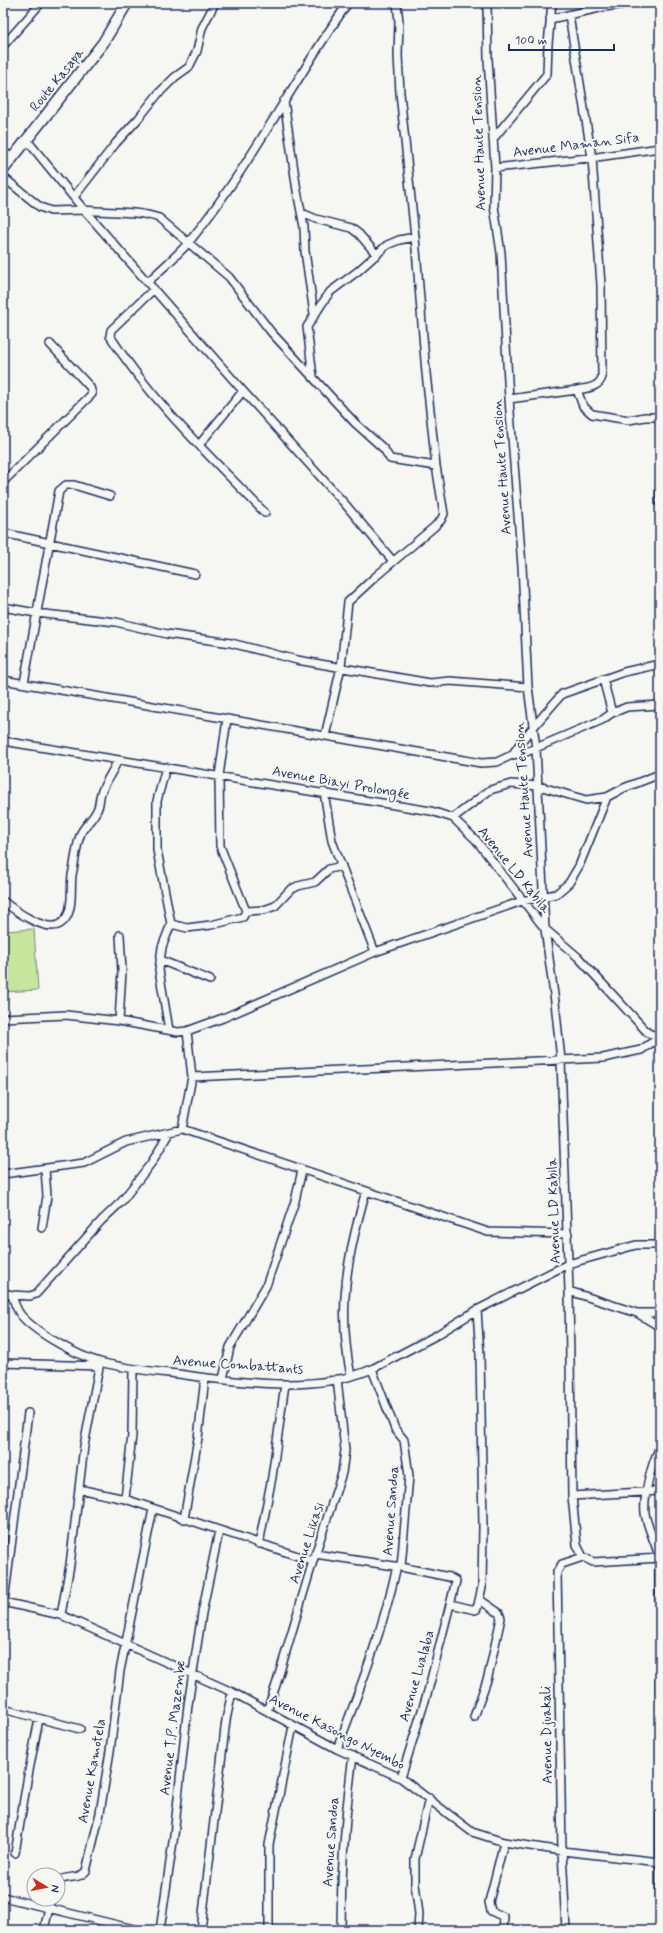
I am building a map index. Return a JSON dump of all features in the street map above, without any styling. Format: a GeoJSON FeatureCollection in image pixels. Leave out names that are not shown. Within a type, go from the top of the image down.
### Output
{"type":"FeatureCollection","features":[{"type":"Feature","properties":{"kind":"main road","name":"Route Kasapa"},"geometry":{"type":"LineString","coordinates":[[3,170],[26,139],[104,44],[127,3]]}},
{"type":"Feature","properties":{"kind":"street"},"geometry":{"type":"LineString","coordinates":[[3,46],[41,3]]}},
{"type":"Feature","properties":{"kind":"street"},"geometry":{"type":"LineString","coordinates":[[74,198],[116,143],[158,94],[174,77],[189,67],[195,57],[202,28],[215,3]]}},
{"type":"Feature","properties":{"kind":"street"},"geometry":{"type":"LineString","coordinates":[[148,282],[188,242],[246,163],[324,36],[348,3]]}},
{"type":"Feature","properties":{"kind":"street"},"geometry":{"type":"LineString","coordinates":[[325,736],[341,667],[348,602],[441,520],[444,509],[436,466],[426,373],[415,238],[400,93],[398,55],[399,22],[397,3]]}},
{"type":"Feature","properties":{"kind":"street","name":"Avenue Haute Tension"},"geometry":{"type":"LineString","coordinates":[[487,3],[488,59],[495,168],[494,206],[501,253],[522,566],[528,686],[534,727],[539,786],[544,929]]}},
{"type":"Feature","properties":{"kind":"street"},"geometry":{"type":"LineString","coordinates":[[493,139],[545,78],[548,70],[552,3]]}},
{"type":"Feature","properties":{"kind":"street"},"geometry":{"type":"LineString","coordinates":[[550,19],[633,3]]}},
{"type":"Feature","properties":{"kind":"street"},"geometry":{"type":"LineString","coordinates":[[510,400],[577,390],[596,385],[601,382],[602,377],[601,284],[592,158],[569,15]]}},
{"type":"Feature","properties":{"kind":"street"},"geometry":{"type":"LineString","coordinates":[[284,101],[297,191],[304,227],[305,251],[314,314]]}},
{"type":"Feature","properties":{"kind":"street"},"geometry":{"type":"LineString","coordinates":[[26,139],[84,210],[243,391],[345,504],[393,561]]}},
{"type":"Feature","properties":{"kind":"street","name":"Avenue Maman Sifa"},"geometry":{"type":"LineString","coordinates":[[495,168],[592,158],[660,148]]}},
{"type":"Feature","properties":{"kind":"street"},"geometry":{"type":"LineString","coordinates":[[3,151],[12,158]]}},
{"type":"Feature","properties":{"kind":"street"},"geometry":{"type":"LineString","coordinates":[[3,177],[40,207],[51,211],[84,210],[146,213],[159,218],[229,277],[272,332],[367,435],[384,449],[390,459],[436,466]]}},
{"type":"Feature","properties":{"kind":"street"},"geometry":{"type":"LineString","coordinates":[[302,213],[316,219],[350,228],[359,234],[377,255]]}},
{"type":"Feature","properties":{"kind":"street"},"geometry":{"type":"LineString","coordinates":[[313,377],[307,331],[309,322],[330,292],[377,255],[387,245],[399,240],[415,238]]}},
{"type":"Feature","properties":{"kind":"street"},"geometry":{"type":"LineString","coordinates":[[154,289],[112,330],[110,336],[141,381],[199,445],[266,513]]}},
{"type":"Feature","properties":{"kind":"street"},"geometry":{"type":"LineString","coordinates":[[3,482],[92,394],[90,387],[50,344]]}},
{"type":"Feature","properties":{"kind":"street"},"geometry":{"type":"LineString","coordinates":[[577,390],[584,406],[592,414],[629,420],[645,417],[660,417]]}},
{"type":"Feature","properties":{"kind":"street"},"geometry":{"type":"LineString","coordinates":[[199,445],[243,391]]}},
{"type":"Feature","properties":{"kind":"street"},"geometry":{"type":"LineString","coordinates":[[24,683],[57,500],[62,487],[66,485],[74,485],[110,496]]}},
{"type":"Feature","properties":{"kind":"street"},"geometry":{"type":"LineString","coordinates":[[660,489],[660,504]]}},
{"type":"Feature","properties":{"kind":"street"},"geometry":{"type":"LineString","coordinates":[[3,533],[195,574]]}},
{"type":"Feature","properties":{"kind":"street"},"geometry":{"type":"LineString","coordinates":[[3,607],[36,613],[116,622],[167,634],[231,643],[297,660],[430,684],[450,681],[528,686]]}},
{"type":"Feature","properties":{"kind":"street"},"geometry":{"type":"LineString","coordinates":[[512,755],[562,694],[624,672],[660,664]]}},
{"type":"Feature","properties":{"kind":"street"},"geometry":{"type":"LineString","coordinates":[[603,679],[612,713]]}},
{"type":"Feature","properties":{"kind":"street"},"geometry":{"type":"LineString","coordinates":[[3,680],[482,763],[497,762],[512,755],[524,753],[602,720],[612,713],[627,707],[660,705]]}},
{"type":"Feature","properties":{"kind":"street"},"geometry":{"type":"LineString","coordinates":[[171,924],[187,928],[211,925],[243,917],[246,911],[220,846],[219,776],[227,719]]}},
{"type":"Feature","properties":{"kind":"street","name":"Avenue Biayi Prolongée"},"geometry":{"type":"LineString","coordinates":[[3,741],[324,792],[431,811],[453,818]]}},
{"type":"Feature","properties":{"kind":"street"},"geometry":{"type":"LineString","coordinates":[[3,901],[27,918],[43,924],[53,926],[64,922],[69,911],[71,885],[79,839],[82,831],[97,810],[101,793],[118,760]]}},
{"type":"Feature","properties":{"kind":"street"},"geometry":{"type":"LineString","coordinates":[[166,767],[157,801],[157,850],[171,924],[162,947],[159,970],[169,1030]]}},
{"type":"Feature","properties":{"kind":"street"},"geometry":{"type":"LineString","coordinates":[[453,818],[490,790],[511,784],[539,786],[586,800],[607,797],[624,788],[660,774]]}},
{"type":"Feature","properties":{"kind":"street"},"geometry":{"type":"LineString","coordinates":[[324,792],[332,840],[375,952]]}},
{"type":"Feature","properties":{"kind":"street"},"geometry":{"type":"LineString","coordinates":[[3,1018],[66,1015],[119,1021],[169,1030],[187,1031],[223,1018],[375,952],[522,901],[556,894],[569,883],[579,866],[607,797]]}},
{"type":"Feature","properties":{"kind":"street","name":"Avenue LD Kabila"},"geometry":{"type":"LineString","coordinates":[[453,818],[476,840],[544,929],[555,1002],[561,1060],[568,1234],[572,1496],[576,1545],[583,1557]]}},
{"type":"Feature","properties":{"kind":"street"},"geometry":{"type":"LineString","coordinates":[[246,911],[264,910],[275,906],[290,890],[298,886],[315,882],[329,869],[342,866]]}},
{"type":"Feature","properties":{"kind":"street"},"geometry":{"type":"LineString","coordinates":[[544,929],[578,958],[648,1033],[660,1037]]}},
{"type":"Feature","properties":{"kind":"street"},"geometry":{"type":"LineString","coordinates":[[119,1021],[122,971],[120,935]]}},
{"type":"Feature","properties":{"kind":"street"},"geometry":{"type":"LineString","coordinates":[[160,960],[210,980]]}},
{"type":"Feature","properties":{"kind":"street"},"geometry":{"type":"LineString","coordinates":[[182,1128],[192,1077],[187,1031]]}},
{"type":"Feature","properties":{"kind":"street"},"geometry":{"type":"LineString","coordinates":[[192,1077],[603,1058],[641,1050],[660,1037]]}},
{"type":"Feature","properties":{"kind":"street"},"geometry":{"type":"LineString","coordinates":[[3,1174],[45,1169],[84,1162],[126,1142],[169,1133],[182,1128],[488,1232],[568,1234]]}},
{"type":"Feature","properties":{"kind":"street"},"geometry":{"type":"LineString","coordinates":[[3,1293],[30,1296],[36,1294],[102,1220],[122,1201],[152,1162],[169,1133]]}},
{"type":"Feature","properties":{"kind":"street"},"geometry":{"type":"LineString","coordinates":[[42,1228],[47,1196],[45,1169]]}},
{"type":"Feature","properties":{"kind":"street"},"geometry":{"type":"LineString","coordinates":[[223,1379],[230,1348],[266,1286],[293,1206],[302,1170]]}},
{"type":"Feature","properties":{"kind":"street"},"geometry":{"type":"LineString","coordinates":[[351,1376],[345,1343],[345,1279],[353,1235],[366,1191]]}},
{"type":"Feature","properties":{"kind":"street","name":"Avenue Combattants"},"geometry":{"type":"LineString","coordinates":[[12,1295],[15,1307],[29,1323],[69,1350],[100,1364],[205,1378],[285,1384],[318,1383],[351,1376],[372,1369],[436,1336],[477,1310],[568,1264],[636,1245],[660,1245]]}},
{"type":"Feature","properties":{"kind":"street"},"geometry":{"type":"LineString","coordinates":[[569,1291],[637,1313],[660,1327]]}},
{"type":"Feature","properties":{"kind":"street"},"geometry":{"type":"LineString","coordinates":[[451,1604],[475,1610],[480,1600],[483,1526],[480,1355],[477,1310]]}},
{"type":"Feature","properties":{"kind":"street"},"geometry":{"type":"LineString","coordinates":[[637,1313],[660,1313]]}},
{"type":"Feature","properties":{"kind":"street"},"geometry":{"type":"LineString","coordinates":[[3,1362],[100,1364],[84,1446],[61,1616]]}},
{"type":"Feature","properties":{"kind":"street"},"geometry":{"type":"LineString","coordinates":[[125,1500],[132,1435],[133,1369]]}},
{"type":"Feature","properties":{"kind":"street","name":"Avenue Sandoa"},"geometry":{"type":"LineString","coordinates":[[337,1749],[359,1692],[399,1567],[409,1483],[408,1462],[404,1440],[395,1431],[372,1369]]}},
{"type":"Feature","properties":{"kind":"street"},"geometry":{"type":"LineString","coordinates":[[184,1519],[198,1438],[205,1378]]}},
{"type":"Feature","properties":{"kind":"street","name":"Avenue Likasi"},"geometry":{"type":"LineString","coordinates":[[267,1711],[314,1558],[339,1485],[344,1461],[344,1440],[337,1379]]}},
{"type":"Feature","properties":{"kind":"street"},"geometry":{"type":"LineString","coordinates":[[259,1544],[272,1477],[285,1384]]}},
{"type":"Feature","properties":{"kind":"street"},"geometry":{"type":"LineString","coordinates":[[3,1602],[28,1413]]}},
{"type":"Feature","properties":{"kind":"street"},"geometry":{"type":"LineString","coordinates":[[660,1447],[654,1461],[647,1492],[645,1513],[656,1544],[659,1558],[660,1698]]}},
{"type":"Feature","properties":{"kind":"street"},"geometry":{"type":"LineString","coordinates":[[79,1488],[125,1500],[259,1544],[314,1558],[399,1567]]}},
{"type":"Feature","properties":{"kind":"street"},"geometry":{"type":"LineString","coordinates":[[572,1496],[660,1491]]}},
{"type":"Feature","properties":{"kind":"street"},"geometry":{"type":"LineString","coordinates":[[125,1645],[153,1509]]}},
{"type":"Feature","properties":{"kind":"street","name":"Avenue T.P. Mazembe"},"geometry":{"type":"LineString","coordinates":[[160,1930],[174,1835],[192,1674],[202,1613],[219,1531]]}},
{"type":"Feature","properties":{"kind":"street"},"geometry":{"type":"LineString","coordinates":[[583,1557],[593,1562],[659,1558]]}},
{"type":"Feature","properties":{"kind":"street","name":"Avenue Djuakali"},"geometry":{"type":"LineString","coordinates":[[566,1930],[562,1851],[557,1572],[562,1564],[583,1557]]}},
{"type":"Feature","properties":{"kind":"street","name":"Avenue Lualaba"},"geometry":{"type":"LineString","coordinates":[[399,1567],[454,1580],[456,1584],[428,1691],[401,1778]]}},
{"type":"Feature","properties":{"kind":"street"},"geometry":{"type":"LineString","coordinates":[[474,1717],[488,1677],[500,1622],[498,1613],[480,1600]]}},
{"type":"Feature","properties":{"kind":"street","name":"Avenue Kasongo Nyembo"},"geometry":{"type":"LineString","coordinates":[[3,1602],[61,1616],[232,1692],[337,1749],[401,1778],[469,1830],[504,1842],[562,1851],[659,1862]]}},
{"type":"Feature","properties":{"kind":"street","name":"Avenue Kamotela"},"geometry":{"type":"LineString","coordinates":[[66,1878],[79,1876],[86,1871],[100,1813],[110,1751],[117,1690],[125,1645]]}},
{"type":"Feature","properties":{"kind":"street"},"geometry":{"type":"LineString","coordinates":[[202,1930],[226,1720],[232,1692]]}},
{"type":"Feature","properties":{"kind":"street"},"geometry":{"type":"LineString","coordinates":[[3,1709],[80,1729]]}},
{"type":"Feature","properties":{"kind":"street"},"geometry":{"type":"LineString","coordinates":[[16,1854],[27,1781],[39,1719]]}},
{"type":"Feature","properties":{"kind":"street"},"geometry":{"type":"LineString","coordinates":[[269,1930],[269,1845],[293,1726]]}},
{"type":"Feature","properties":{"kind":"street","name":"Avenue Sandoa"},"geometry":{"type":"LineString","coordinates":[[342,1930],[341,1884],[347,1797],[353,1756]]}},
{"type":"Feature","properties":{"kind":"street"},"geometry":{"type":"LineString","coordinates":[[418,1930],[419,1914],[415,1884],[415,1859],[429,1798]]}},
{"type":"Feature","properties":{"kind":"street"},"geometry":{"type":"LineString","coordinates":[[660,1816],[660,1917]]}},
{"type":"Feature","properties":{"kind":"street"},"geometry":{"type":"LineString","coordinates":[[503,1930],[504,1917],[493,1912],[489,1905],[504,1842]]}},
{"type":"Feature","properties":{"kind":"street"},"geometry":{"type":"LineString","coordinates":[[3,1897],[120,1927],[138,1930]]}},
{"type":"Feature","properties":{"kind":"street"},"geometry":{"type":"LineString","coordinates":[[44,1930],[48,1908]]}},
{"type":"Feature","properties":{"kind":"green space"},"geometry":{"type":"Polygon","coordinates":[[[34,929],[38,990],[3,992],[3,931],[34,929]]]}}]}
